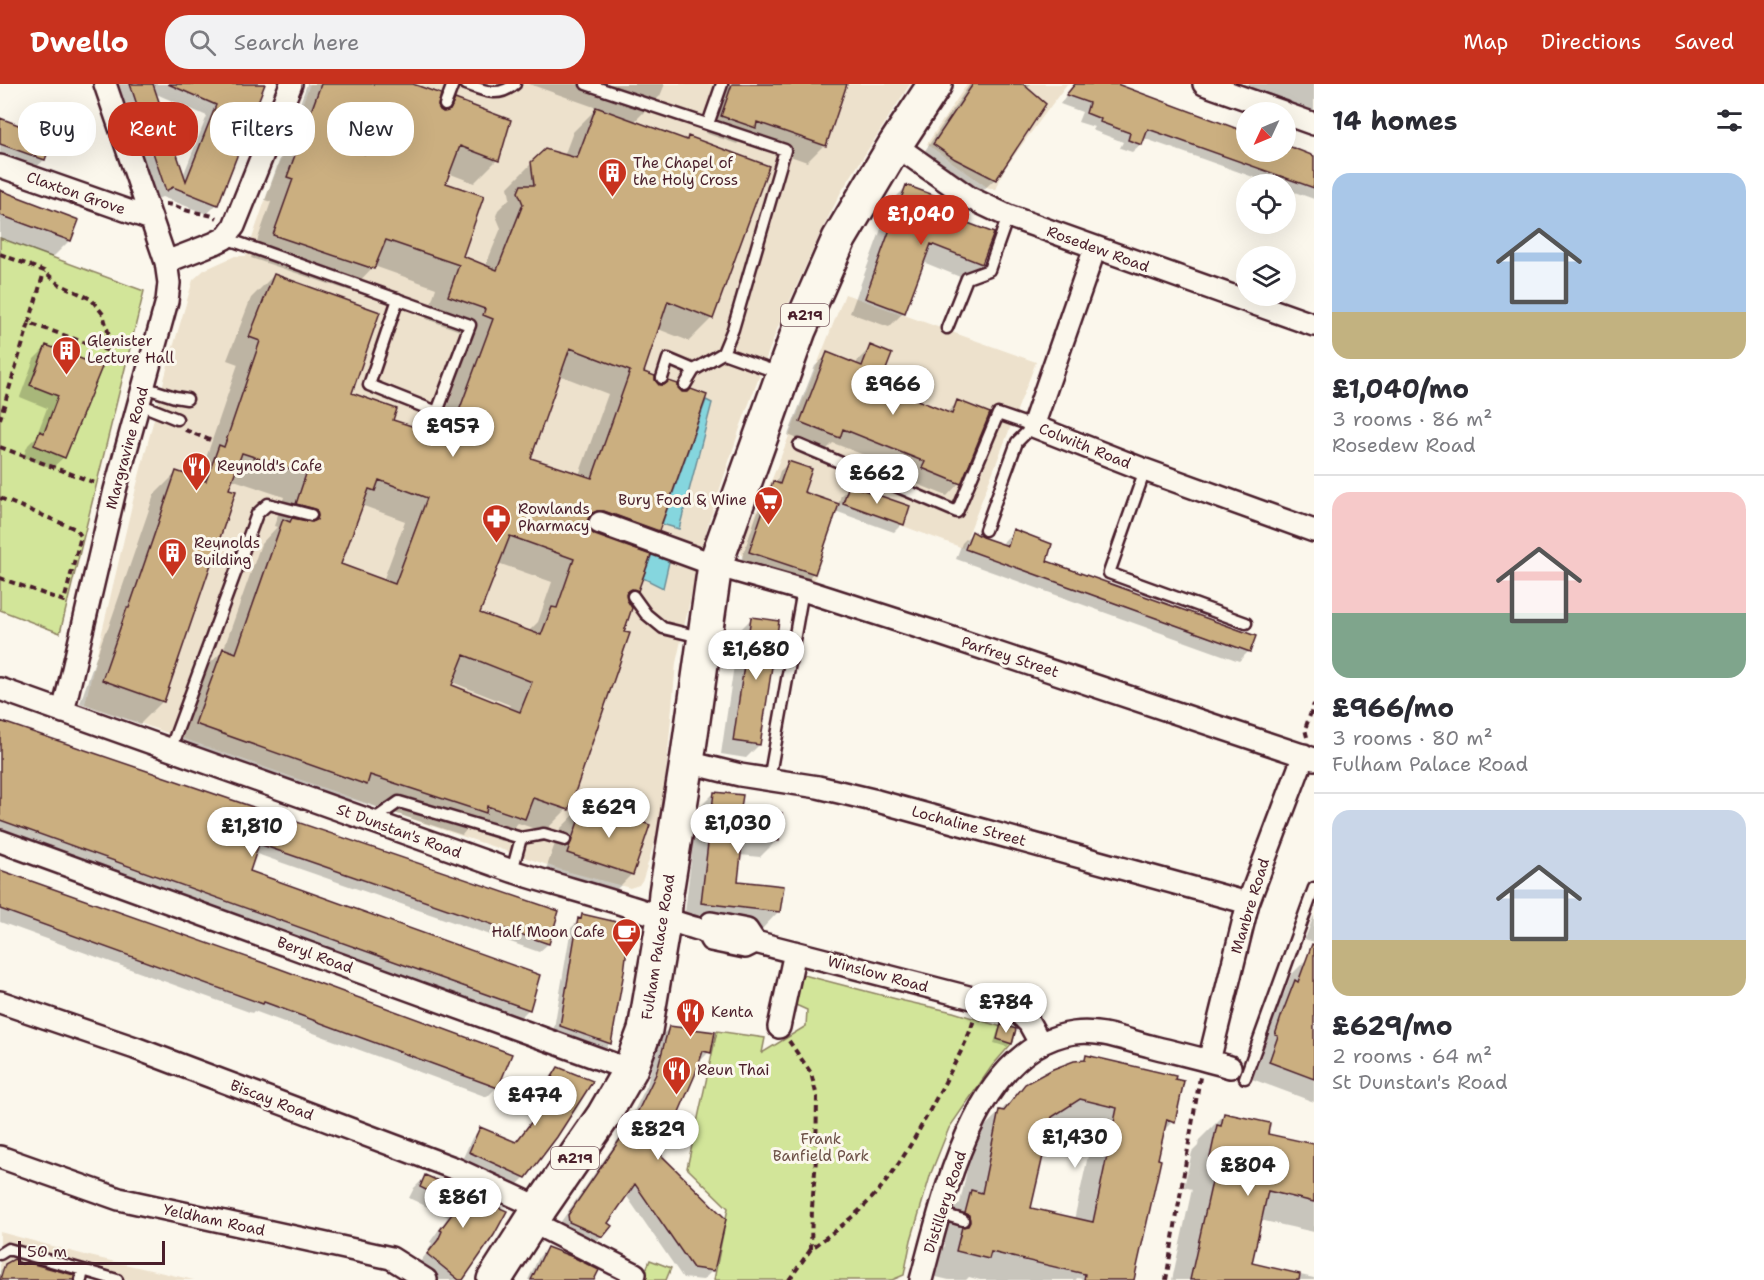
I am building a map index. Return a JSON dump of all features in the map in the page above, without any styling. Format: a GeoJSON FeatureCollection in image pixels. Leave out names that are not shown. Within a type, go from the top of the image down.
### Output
{"type":"FeatureCollection","features":[{"type":"Feature","properties":{"kind":"main road","name":"Fulham Palace Road"},"geometry":{"type":"LineString","coordinates":[[494,1280],[604,1115],[630,1070],[645,1030],[664,918],[715,565],[799,330],[839,238],[935,84]]}},
{"type":"Feature","properties":{"kind":"street","name":"Margravine Road"},"geometry":{"type":"LineString","coordinates":[[63,711],[115,490],[170,283],[166,262],[152,219],[105,84]]}},
{"type":"Feature","properties":{"kind":"street"},"geometry":{"type":"LineString","coordinates":[[166,262],[230,232],[291,84]]}},
{"type":"Feature","properties":{"kind":"street"},"geometry":{"type":"LineString","coordinates":[[1204,84],[1254,102]]}},
{"type":"Feature","properties":{"kind":"street"},"geometry":{"type":"LineString","coordinates":[[1296,117],[1314,124]]}},
{"type":"Feature","properties":{"kind":"street","name":"Rosedew Road"},"geometry":{"type":"LineString","coordinates":[[896,145],[970,198],[1008,216],[1314,325]]}},
{"type":"Feature","properties":{"kind":"street","name":"Claxton Grove"},"geometry":{"type":"LineString","coordinates":[[0,166],[152,219]]}},
{"type":"Feature","properties":{"kind":"street","name":"Colwith Road"},"geometry":{"type":"LineString","coordinates":[[1095,248],[1033,426],[1314,531]]}},
{"type":"Feature","properties":{"kind":"street","name":"Parfrey Street"},"geometry":{"type":"LineString","coordinates":[[600,523],[715,565],[803,590],[1309,751]]}},
{"type":"Feature","properties":{"kind":"street","name":"St Dunstan's Road"},"geometry":{"type":"LineString","coordinates":[[0,689],[512,871],[664,918]]}},
{"type":"Feature","properties":{"kind":"street","name":"Manbre Road"},"geometry":{"type":"LineString","coordinates":[[1206,1060],[1248,903],[1309,751]]}},
{"type":"Feature","properties":{"kind":"street","name":"Lochaline Street"},"geometry":{"type":"LineString","coordinates":[[687,762],[740,775],[818,787],[877,801],[1248,903]]}},
{"type":"Feature","properties":{"kind":"street","name":"Beryl Road"},"geometry":{"type":"LineString","coordinates":[[0,842],[630,1070]]}},
{"type":"Feature","properties":{"kind":"street","name":"Winslow Road"},"geometry":{"type":"LineString","coordinates":[[664,918],[706,931],[711,940],[745,947],[755,942],[1015,1009],[1029,1023],[1040,1043]]}},
{"type":"Feature","properties":{"kind":"street"},"geometry":{"type":"LineString","coordinates":[[779,1027],[795,952]]}},
{"type":"Feature","properties":{"kind":"street","name":"Biscay Road"},"geometry":{"type":"LineString","coordinates":[[0,1002],[135,1048],[456,1168],[635,1274]]}},
{"type":"Feature","properties":{"kind":"street"},"geometry":{"type":"LineString","coordinates":[[1040,1043],[1073,1033],[1112,1036],[1206,1060],[1237,1073]]}},
{"type":"Feature","properties":{"kind":"street","name":"Distillery Road"},"geometry":{"type":"LineString","coordinates":[[921,1280],[939,1213],[958,1157],[979,1110],[1010,1068],[1040,1043]]}},
{"type":"Feature","properties":{"kind":"street","name":"Yeldham Road"},"geometry":{"type":"LineString","coordinates":[[0,1157],[119,1199],[391,1258],[426,1280]]}},
{"type":"Feature","properties":{"kind":"lane"},"geometry":{"type":"LineString","coordinates":[[445,105],[453,84]]}},
{"type":"Feature","properties":{"kind":"lane"},"geometry":{"type":"LineString","coordinates":[[466,84],[488,92],[507,91],[516,84]]}},
{"type":"Feature","properties":{"kind":"lane"},"geometry":{"type":"LineString","coordinates":[[586,84],[785,150],[733,329],[723,353],[694,370],[685,385]]}},
{"type":"Feature","properties":{"kind":"lane"},"geometry":{"type":"LineString","coordinates":[[708,124],[722,84]]}},
{"type":"Feature","properties":{"kind":"lane"},"geometry":{"type":"LineString","coordinates":[[947,328],[967,278],[989,270],[1008,216]]}},
{"type":"Feature","properties":{"kind":"lane"},"geometry":{"type":"LineString","coordinates":[[230,232],[470,325],[437,412],[369,385],[398,299]]}},
{"type":"Feature","properties":{"kind":"lane"},"geometry":{"type":"LineString","coordinates":[[723,353],[783,374]]}},
{"type":"Feature","properties":{"kind":"lane"},"geometry":{"type":"LineString","coordinates":[[662,378],[668,359],[694,370]]}},
{"type":"Feature","properties":{"kind":"lane"},"geometry":{"type":"LineString","coordinates":[[141,395],[186,399]]}},
{"type":"Feature","properties":{"kind":"lane"},"geometry":{"type":"LineString","coordinates":[[141,395],[177,420]]}},
{"type":"Feature","properties":{"kind":"lane"},"geometry":{"type":"LineString","coordinates":[[799,445],[957,512],[998,414],[1033,426],[1017,442],[985,530]]}},
{"type":"Feature","properties":{"kind":"lane"},"geometry":{"type":"LineString","coordinates":[[1146,470],[1109,573],[1246,623]]}},
{"type":"Feature","properties":{"kind":"lane"},"geometry":{"type":"LineString","coordinates":[[170,750],[256,514],[268,504],[311,515]]}},
{"type":"Feature","properties":{"kind":"lane"},"geometry":{"type":"LineString","coordinates":[[769,780],[803,590]]}},
{"type":"Feature","properties":{"kind":"lane"},"geometry":{"type":"LineString","coordinates":[[633,596],[646,614],[663,628],[704,638]]}},
{"type":"Feature","properties":{"kind":"lane"},"geometry":{"type":"LineString","coordinates":[[372,821],[399,802],[521,838],[544,834],[565,840]]}},
{"type":"Feature","properties":{"kind":"lane"},"geometry":{"type":"LineString","coordinates":[[512,871],[521,838]]}},
{"type":"Feature","properties":{"kind":"lane"},"geometry":{"type":"LineString","coordinates":[[1237,1073],[1314,888]]}},
{"type":"Feature","properties":{"kind":"lane"},"geometry":{"type":"LineString","coordinates":[[939,1213],[963,1220]]}},
{"type":"Feature","properties":{"kind":"lane"},"geometry":{"type":"LineString","coordinates":[[0,1254],[8,1249],[82,1275],[117,1280]]}},
{"type":"Feature","properties":{"kind":"path"},"geometry":{"type":"LineString","coordinates":[[169,204],[193,212],[207,213],[230,232]]}},
{"type":"Feature","properties":{"kind":"path"},"geometry":{"type":"LineString","coordinates":[[0,254],[44,271],[59,284],[91,299],[103,314],[110,339],[106,350],[29,323]]}},
{"type":"Feature","properties":{"kind":"path"},"geometry":{"type":"LineString","coordinates":[[0,419],[44,271]]}},
{"type":"Feature","properties":{"kind":"path"},"geometry":{"type":"LineString","coordinates":[[194,433],[210,440]]}},
{"type":"Feature","properties":{"kind":"path"},"geometry":{"type":"LineString","coordinates":[[0,447],[115,490]]}},
{"type":"Feature","properties":{"kind":"path"},"geometry":{"type":"LineString","coordinates":[[0,498],[76,529],[81,536],[64,601],[0,578]]}},
{"type":"Feature","properties":{"kind":"path"},"geometry":{"type":"LineString","coordinates":[[1309,751],[1305,729],[1314,704]]}},
{"type":"Feature","properties":{"kind":"path"},"geometry":{"type":"LineString","coordinates":[[789,1280],[811,1249],[865,1205],[896,1166],[918,1132],[954,1064],[973,1024],[980,1001]]}},
{"type":"Feature","properties":{"kind":"path"},"geometry":{"type":"LineString","coordinates":[[779,1027],[798,1051],[811,1073],[817,1097],[811,1249]]}},
{"type":"Feature","properties":{"kind":"path"},"geometry":{"type":"LineString","coordinates":[[1166,1280],[1206,1060]]}},
{"type":"Feature","properties":{"kind":"shaded area"},"geometry":{"type":"Polygon","coordinates":[[[310,84],[910,84],[841,192],[822,230],[778,327],[741,425],[708,525],[676,663],[662,818],[643,879],[639,885],[630,888],[562,870],[85,704],[136,488],[193,280],[204,270],[235,256],[246,256],[282,156],[315,156],[315,102],[303,102],[310,84]]]}},
{"type":"Feature","properties":{"kind":"shaded area"},"geometry":{"type":"Polygon","coordinates":[[[967,84],[1067,84],[1004,169],[996,190],[987,187],[927,144],[967,84]]]}},
{"type":"Feature","properties":{"kind":"shaded area"},"geometry":{"type":"Polygon","coordinates":[[[845,294],[1036,362],[963,548],[840,503],[812,587],[744,561],[739,547],[772,479],[845,294]]]}},
{"type":"Feature","properties":{"kind":"shaded area"},"geometry":{"type":"Polygon","coordinates":[[[0,1232],[85,1255],[194,1280],[0,1280],[0,1232]]]}},
{"type":"Feature","properties":{"kind":"green space"},"geometry":{"type":"Polygon","coordinates":[[[0,238],[144,291],[60,633],[0,610],[0,238]]]}},
{"type":"Feature","properties":{"kind":"green space","name":"Frank Banfield Park"},"geometry":{"type":"Polygon","coordinates":[[[796,973],[953,1012],[1015,1031],[1013,1042],[992,1066],[949,1128],[931,1173],[911,1240],[904,1275],[892,1280],[714,1280],[728,1208],[687,1168],[717,1031],[765,1038],[762,1053],[806,1026],[807,1010],[789,1002],[796,973]]]}},
{"type":"Feature","properties":{"kind":"green space"},"geometry":{"type":"Polygon","coordinates":[[[650,1260],[671,1268],[666,1280],[642,1280],[650,1260]]]}},
{"type":"Feature","properties":{"kind":"water"},"geometry":{"type":"Polygon","coordinates":[[[706,400],[712,403],[679,529],[662,524],[706,400]]]}},
{"type":"Feature","properties":{"kind":"water"},"geometry":{"type":"Polygon","coordinates":[[[655,546],[671,553],[663,588],[643,578],[655,546]]]}},
{"type":"Feature","properties":{"kind":"building"},"geometry":{"type":"Polygon","coordinates":[[[130,84],[153,84],[159,102],[136,102],[130,84]]]}},
{"type":"Feature","properties":{"kind":"building"},"geometry":{"type":"Polygon","coordinates":[[[168,84],[265,84],[258,102],[210,102],[168,84]]]}},
{"type":"Feature","properties":{"kind":"building"},"geometry":{"type":"Polygon","coordinates":[[[321,84],[413,84],[441,94],[438,106],[443,112],[450,110],[455,99],[511,120],[499,161],[460,146],[446,183],[484,196],[463,256],[497,270],[523,204],[518,192],[521,185],[534,185],[531,162],[545,149],[577,158],[596,107],[687,140],[688,136],[769,166],[713,319],[668,301],[644,372],[655,376],[659,385],[664,385],[669,381],[678,384],[682,392],[688,392],[691,389],[707,395],[659,531],[604,511],[592,513],[588,519],[588,526],[595,535],[651,555],[638,591],[632,589],[626,593],[632,608],[624,632],[630,633],[569,810],[533,798],[525,819],[487,806],[486,813],[370,775],[367,785],[195,724],[223,648],[236,653],[283,519],[290,522],[292,518],[312,522],[317,520],[318,516],[316,509],[296,504],[306,474],[242,453],[229,489],[236,491],[164,702],[102,680],[176,471],[206,481],[219,445],[224,447],[260,341],[249,337],[274,274],[380,312],[352,393],[397,409],[393,420],[449,438],[493,319],[483,315],[485,309],[448,296],[459,265],[386,240],[374,269],[273,235],[293,179],[287,177],[295,156],[315,156],[314,102],[321,84]],[[570,348],[531,458],[592,478],[630,371],[570,348]],[[379,480],[375,491],[369,489],[341,564],[395,584],[427,498],[379,480]],[[510,536],[480,613],[541,635],[552,607],[557,608],[574,559],[510,536]],[[464,655],[452,685],[520,712],[532,682],[464,655]]]}},
{"type":"Feature","properties":{"kind":"building"},"geometry":{"type":"Polygon","coordinates":[[[732,84],[847,84],[826,146],[757,122],[756,128],[721,116],[732,84]]]}},
{"type":"Feature","properties":{"kind":"building"},"geometry":{"type":"Polygon","coordinates":[[[973,84],[1023,84],[1046,104],[996,180],[955,159],[933,144],[973,84]]]}},
{"type":"Feature","properties":{"kind":"building"},"geometry":{"type":"Polygon","coordinates":[[[1075,84],[1117,84],[1236,128],[1236,160],[1148,129],[1142,145],[1128,140],[1130,133],[1100,122],[1101,119],[1086,113],[1089,103],[1066,95],[1075,84]]]}},
{"type":"Feature","properties":{"kind":"building"},"geometry":{"type":"Polygon","coordinates":[[[0,118],[18,125],[18,150],[0,144],[0,118]]]}},
{"type":"Feature","properties":{"kind":"building"},"geometry":{"type":"Polygon","coordinates":[[[210,120],[210,156],[237,156],[218,205],[173,187],[166,191],[154,156],[177,156],[186,181],[196,156],[198,156],[210,120]]]}},
{"type":"Feature","properties":{"kind":"building"},"geometry":{"type":"Polygon","coordinates":[[[1296,149],[1314,156],[1314,188],[1296,182],[1296,174],[1275,174],[1241,162],[1296,162],[1296,149]]]}},
{"type":"Feature","properties":{"kind":"building"},"geometry":{"type":"Polygon","coordinates":[[[34,156],[46,156],[45,160],[34,156]]]}},
{"type":"Feature","properties":{"kind":"building"},"geometry":{"type":"Polygon","coordinates":[[[906,185],[947,200],[942,213],[994,233],[982,264],[931,244],[905,313],[865,298],[906,185]]]}},
{"type":"Feature","properties":{"kind":"building"},"geometry":{"type":"Polygon","coordinates":[[[0,190],[79,220],[71,241],[0,215],[0,190]]]}},
{"type":"Feature","properties":{"kind":"building","name":"Glenister Lecture Hall"},"geometry":{"type":"Polygon","coordinates":[[[46,345],[102,367],[65,458],[34,445],[40,431],[44,433],[58,396],[30,385],[46,345]]]}},
{"type":"Feature","properties":{"kind":"building"},"geometry":{"type":"Polygon","coordinates":[[[870,345],[892,354],[880,385],[952,414],[957,400],[990,413],[961,484],[922,468],[925,462],[843,429],[840,438],[800,422],[827,352],[862,366],[870,345]]]}},
{"type":"Feature","properties":{"kind":"building"},"geometry":{"type":"Polygon","coordinates":[[[788,461],[812,469],[804,492],[839,504],[815,574],[749,552],[773,481],[780,484],[788,461]]]}},
{"type":"Feature","properties":{"kind":"building"},"geometry":{"type":"Polygon","coordinates":[[[849,485],[910,506],[904,525],[843,503],[849,485]]]}},
{"type":"Feature","properties":{"kind":"building"},"geometry":{"type":"Polygon","coordinates":[[[1013,529],[1052,544],[1047,561],[1256,636],[1250,652],[965,549],[972,531],[1008,546],[1013,529]]]}},
{"type":"Feature","properties":{"kind":"building"},"geometry":{"type":"Polygon","coordinates":[[[751,617],[779,621],[760,745],[733,741],[751,617]]]}},
{"type":"Feature","properties":{"kind":"building"},"geometry":{"type":"Polygon","coordinates":[[[0,721],[559,911],[549,944],[259,844],[250,871],[540,975],[530,1010],[0,820],[0,721]]]}},
{"type":"Feature","properties":{"kind":"building"},"geometry":{"type":"Polygon","coordinates":[[[714,792],[743,795],[741,808],[782,813],[779,841],[743,837],[738,881],[784,886],[780,912],[701,903],[714,792]]]}},
{"type":"Feature","properties":{"kind":"building"},"geometry":{"type":"Polygon","coordinates":[[[585,802],[650,825],[633,875],[567,853],[585,802]]]}},
{"type":"Feature","properties":{"kind":"building"},"geometry":{"type":"Polygon","coordinates":[[[0,870],[512,1054],[498,1088],[264,1002],[263,1004],[0,909],[0,870]]]}},
{"type":"Feature","properties":{"kind":"building"},"geometry":{"type":"Polygon","coordinates":[[[582,914],[630,925],[611,1044],[560,1026],[578,918],[581,919],[582,914]]]}},
{"type":"Feature","properties":{"kind":"building"},"geometry":{"type":"Polygon","coordinates":[[[1312,944],[1314,945],[1314,1079],[1269,1062],[1278,1036],[1275,1035],[1282,1014],[1295,980],[1298,982],[1312,944]]]}},
{"type":"Feature","properties":{"kind":"building"},"geometry":{"type":"Polygon","coordinates":[[[1001,1024],[1016,1029],[1012,1044],[997,1039],[1001,1024]]]}},
{"type":"Feature","properties":{"kind":"building"},"geometry":{"type":"Polygon","coordinates":[[[669,1026],[715,1032],[711,1053],[703,1051],[679,1112],[657,1151],[726,1219],[714,1271],[693,1268],[635,1184],[608,1223],[612,1226],[603,1237],[569,1222],[568,1215],[634,1119],[656,1074],[669,1026]]]}},
{"type":"Feature","properties":{"kind":"building"},"geometry":{"type":"Polygon","coordinates":[[[1086,1055],[1176,1076],[1175,1079],[1184,1081],[1175,1122],[1167,1119],[1158,1159],[1161,1160],[1134,1280],[1084,1280],[1085,1274],[991,1252],[989,1259],[956,1251],[962,1227],[968,1226],[970,1222],[969,1215],[965,1213],[971,1190],[982,1193],[999,1110],[1004,1111],[1025,1084],[1053,1069],[1074,1061],[1085,1060],[1086,1055]],[[1080,1099],[1052,1117],[1031,1208],[1093,1222],[1117,1108],[1080,1099]]]}},
{"type":"Feature","properties":{"kind":"building"},"geometry":{"type":"Polygon","coordinates":[[[558,1067],[593,1081],[557,1137],[526,1178],[469,1152],[480,1127],[516,1142],[546,1100],[540,1097],[558,1067]]]}},
{"type":"Feature","properties":{"kind":"building"},"geometry":{"type":"Polygon","coordinates":[[[1224,1113],[1270,1123],[1268,1134],[1314,1144],[1314,1202],[1268,1191],[1252,1263],[1300,1274],[1299,1280],[1190,1280],[1216,1164],[1209,1162],[1217,1125],[1221,1126],[1224,1113]]]}},
{"type":"Feature","properties":{"kind":"building"},"geometry":{"type":"Polygon","coordinates":[[[425,1175],[507,1211],[494,1235],[463,1280],[459,1280],[427,1254],[438,1240],[442,1231],[440,1230],[458,1206],[420,1187],[425,1175]]]}},
{"type":"Feature","properties":{"kind":"building"},"geometry":{"type":"Polygon","coordinates":[[[547,1247],[599,1270],[594,1280],[531,1280],[547,1247]]]}},
{"type":"Feature","properties":{"kind":"building"},"geometry":{"type":"Polygon","coordinates":[[[14,1259],[22,1264],[26,1262],[74,1275],[74,1280],[0,1280],[5,1264],[14,1259]]]}},
{"type":"Feature","properties":{"kind":"place","name":"The Chapel of the Holy Cross"},"geometry":{"type":"Point","coordinates":[612,198]}},
{"type":"Feature","properties":{"kind":"place","name":"Glenister Lecture Hall"},"geometry":{"type":"Point","coordinates":[66,376]}},
{"type":"Feature","properties":{"kind":"place","name":"Reynold's Cafe"},"geometry":{"type":"Point","coordinates":[196,492]}},
{"type":"Feature","properties":{"kind":"place","name":"Bury Food & Wine"},"geometry":{"type":"Point","coordinates":[768,526]}},
{"type":"Feature","properties":{"kind":"place","name":"Rowlands Pharmacy"},"geometry":{"type":"Point","coordinates":[497,544]}},
{"type":"Feature","properties":{"kind":"place","name":"Reynolds Building"},"geometry":{"type":"Point","coordinates":[173,578]}},
{"type":"Feature","properties":{"kind":"place","name":"Half Moon Cafe"},"geometry":{"type":"Point","coordinates":[626,958]}},
{"type":"Feature","properties":{"kind":"place","name":"Kenta"},"geometry":{"type":"Point","coordinates":[690,1038]}},
{"type":"Feature","properties":{"kind":"place","name":"Reun Thai"},"geometry":{"type":"Point","coordinates":[676,1096]}}]}
